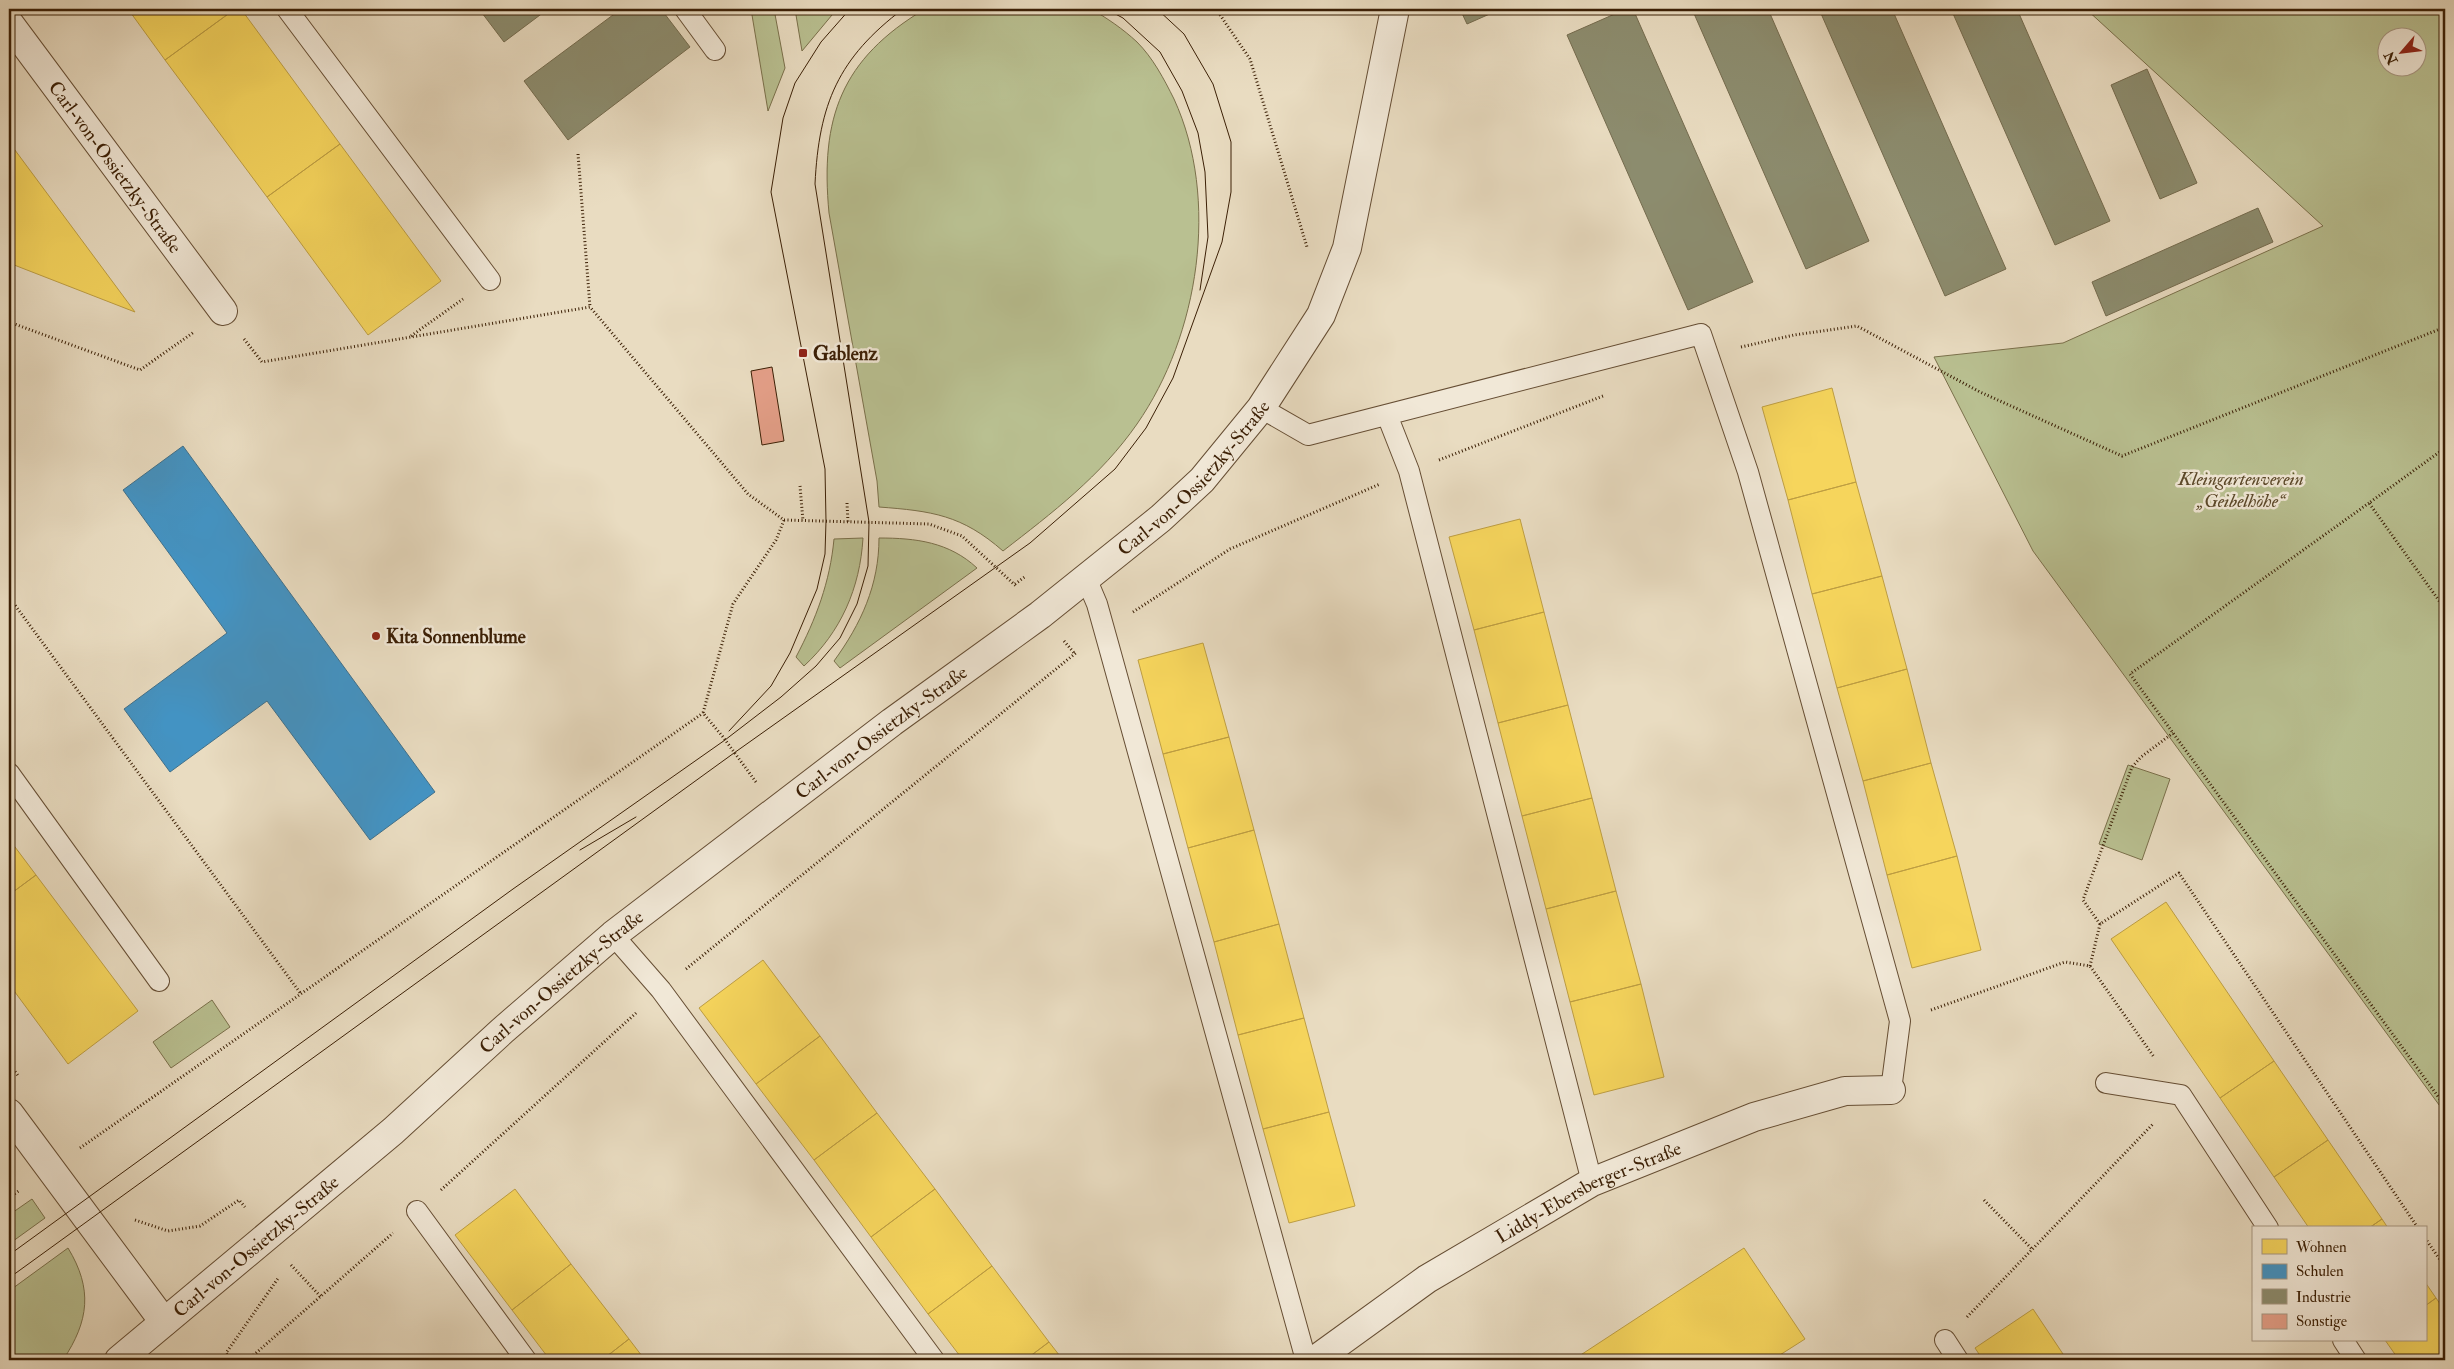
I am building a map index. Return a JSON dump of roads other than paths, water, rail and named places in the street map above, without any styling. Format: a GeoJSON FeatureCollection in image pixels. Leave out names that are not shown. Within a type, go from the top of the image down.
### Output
{"type":"FeatureCollection","features":[{"type":"Feature","properties":{"kind":"street","name":"Carl-von-Ossietzky-Straße"},"geometry":{"type":"LineString","coordinates":[[119,1360],[393,1131],[502,1031],[613,936],[892,722],[1040,615],[1161,518],[1202,480],[1261,408],[1321,315],[1347,248],[1395,9]]}},
{"type":"Feature","properties":{"kind":"street","name":"Carl-von-Ossietzky-Straße"},"geometry":{"type":"LineString","coordinates":[[9,23],[223,311]]}},
{"type":"Feature","properties":{"kind":"street","name":"Liddy-Ebersberger-Straße"},"geometry":{"type":"LineString","coordinates":[[1315,1360],[1427,1279],[1592,1182],[1754,1117],[1845,1091],[1890,1090]]}},
{"type":"Feature","properties":{"kind":"street","name":"Carl-von-Ossietzky-Straße"},"geometry":{"type":"LineString","coordinates":[[9,1113],[164,1322]]}},
{"type":"Feature","properties":{"kind":"lane"},"geometry":{"type":"LineString","coordinates":[[288,9],[490,280]]}},
{"type":"Feature","properties":{"kind":"lane"},"geometry":{"type":"LineString","coordinates":[[684,9],[715,50]]}},
{"type":"Feature","properties":{"kind":"lane"},"geometry":{"type":"LineString","coordinates":[[1261,408],[1308,435],[1701,334],[1748,472],[1900,1021],[1890,1090]]}},
{"type":"Feature","properties":{"kind":"lane"},"geometry":{"type":"LineString","coordinates":[[1388,415],[1409,471],[1592,1182]]}},
{"type":"Feature","properties":{"kind":"lane"},"geometry":{"type":"LineString","coordinates":[[1086,578],[1097,604],[1306,1360]]}},
{"type":"Feature","properties":{"kind":"lane"},"geometry":{"type":"LineString","coordinates":[[9,773],[159,981]]}},
{"type":"Feature","properties":{"kind":"lane"},"geometry":{"type":"LineString","coordinates":[[613,936],[661,990],[934,1360]]}},
{"type":"Feature","properties":{"kind":"lane"},"geometry":{"type":"LineString","coordinates":[[2106,1083],[2181,1095],[2267,1226]]}},
{"type":"Feature","properties":{"kind":"lane"},"geometry":{"type":"LineString","coordinates":[[417,1212],[526,1360]]}},
{"type":"Feature","properties":{"kind":"lane"},"geometry":{"type":"LineString","coordinates":[[1945,1340],[1958,1360]]}},
{"type":"Feature","properties":{"kind":"lane"},"geometry":{"type":"LineString","coordinates":[[2344,1342],[2356,1360]]}},
{"type":"Feature","properties":{"kind":"tram line"},"geometry":{"type":"LineString","coordinates":[[729,731],[771,686],[790,653],[817,589],[825,554],[825,469],[771,192],[783,118],[795,83],[821,42],[850,9]]}},
{"type":"Feature","properties":{"kind":"tram line"},"geometry":{"type":"LineString","coordinates":[[9,1255],[513,889],[725,740],[781,697],[816,666],[840,638],[857,604],[868,566],[869,522],[815,184],[817,156],[827,106],[836,85],[862,46],[903,9]]}},
{"type":"Feature","properties":{"kind":"tram line"},"geometry":{"type":"LineString","coordinates":[[1106,9],[1123,18],[1160,52],[1182,91],[1198,133],[1205,172],[1208,237],[1200,290]]}},
{"type":"Feature","properties":{"kind":"tram line"},"geometry":{"type":"LineString","coordinates":[[9,1278],[734,753],[1030,543],[1115,469],[1146,428],[1173,378],[1222,242],[1231,192],[1231,142],[1213,84],[1184,34],[1157,9]]}},
{"type":"Feature","properties":{"kind":"tram line"},"geometry":{"type":"LineString","coordinates":[[580,850],[636,817]]}},
{"type":"Feature","properties":{"kind":"place","name":"Gablenz"},"geometry":{"type":"Point","coordinates":[803,353]}},
{"type":"Feature","properties":{"kind":"place","name":"Kita Sonnenblume"},"geometry":{"type":"Point","coordinates":[376,636]}},
{"type":"Feature","properties":{"kind":"park label","name":"Kleingartenverein „Geibelhöhe“"},"geometry":{"type":"Point","coordinates":[2241,489]}}]}
